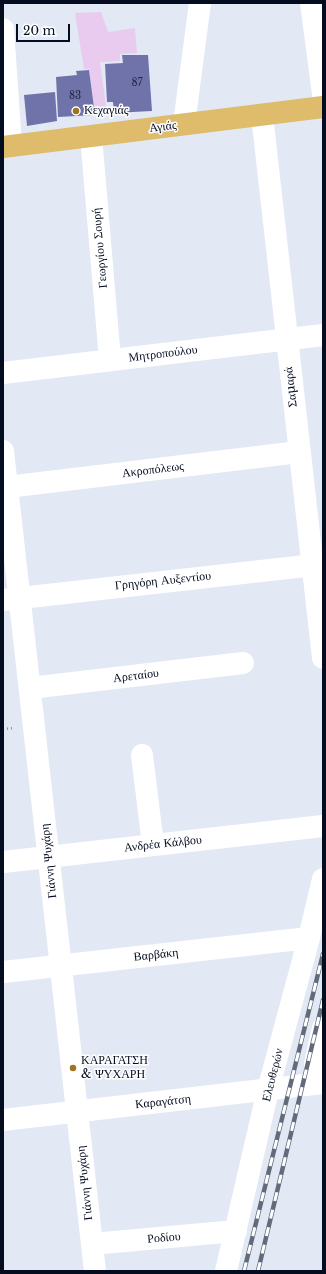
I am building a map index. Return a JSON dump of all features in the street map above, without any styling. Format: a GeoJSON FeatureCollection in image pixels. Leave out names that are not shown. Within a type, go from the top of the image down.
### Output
{"type":"FeatureCollection","features":[{"type":"Feature","properties":{"kind":"main road","name":"Αγιάς"},"geometry":{"type":"LineString","coordinates":[[7,146],[323,107]]}},
{"type":"Feature","properties":{"kind":"street"},"geometry":{"type":"LineString","coordinates":[[184,124],[200,3]]}},
{"type":"Feature","properties":{"kind":"street"},"geometry":{"type":"LineString","coordinates":[[311,3],[323,94]]}},
{"type":"Feature","properties":{"kind":"street"},"geometry":{"type":"LineString","coordinates":[[3,29],[7,146]]}},
{"type":"Feature","properties":{"kind":"street","name":"Σαμαρά"},"geometry":{"type":"LineString","coordinates":[[262,115],[299,452],[318,564],[323,658]]}},
{"type":"Feature","properties":{"kind":"street","name":"Γεωργίου Σουρή"},"geometry":{"type":"LineString","coordinates":[[91,136],[110,360]]}},
{"type":"Feature","properties":{"kind":"street","name":"Μητροπούλου"},"geometry":{"type":"LineString","coordinates":[[3,373],[323,335]]}},
{"type":"Feature","properties":{"kind":"street","name":"Γιάννη Ψυχάρη"},"geometry":{"type":"LineString","coordinates":[[3,451],[7,487],[11,599],[30,688],[95,1271]]}},
{"type":"Feature","properties":{"kind":"street","name":"Ακροπόλεως"},"geometry":{"type":"LineString","coordinates":[[7,487],[299,452]]}},
{"type":"Feature","properties":{"kind":"street","name":"Γρηγόρη Αυξεντίου"},"geometry":{"type":"LineString","coordinates":[[11,599],[318,564]]}},
{"type":"Feature","properties":{"kind":"street","name":"Αρεταίου"},"geometry":{"type":"LineString","coordinates":[[30,688],[243,663]]}},
{"type":"Feature","properties":{"kind":"street"},"geometry":{"type":"LineString","coordinates":[[142,754],[153,844]]}},
{"type":"Feature","properties":{"kind":"street","name":"Ανδρέα Κάλβου"},"geometry":{"type":"LineString","coordinates":[[3,862],[323,826]]}},
{"type":"Feature","properties":{"kind":"street","name":"Ελευθερών"},"geometry":{"type":"LineString","coordinates":[[226,1271],[268,1090],[309,938],[323,879]]}},
{"type":"Feature","properties":{"kind":"street","name":"Βαρβάκη"},"geometry":{"type":"LineString","coordinates":[[3,972],[309,938]]}},
{"type":"Feature","properties":{"kind":"street"},"geometry":{"type":"LineString","coordinates":[[320,1086],[315,1064],[323,1028]]}},
{"type":"Feature","properties":{"kind":"street","name":"Καραγάτση"},"geometry":{"type":"LineString","coordinates":[[3,1120],[268,1090],[320,1086]]}},
{"type":"Feature","properties":{"kind":"street","name":"Ροδίου"},"geometry":{"type":"LineString","coordinates":[[92,1244],[236,1231]]}},
{"type":"Feature","properties":{"kind":"shaded area"},"geometry":{"type":"Polygon","coordinates":[[[101,12],[108,32],[135,28],[137,53],[120,54],[120,61],[100,62],[107,114],[95,115],[89,69],[84,69],[75,13],[101,12]]]}},
{"type":"Feature","properties":{"kind":"building"},"geometry":{"type":"Polygon","coordinates":[[[122,55],[148,55],[152,111],[114,113],[113,102],[107,102],[105,64],[123,63],[122,55]]]}},
{"type":"Feature","properties":{"kind":"building"},"geometry":{"type":"Polygon","coordinates":[[[89,70],[95,115],[58,117],[56,77],[77,75],[76,71],[89,70]]]}},
{"type":"Feature","properties":{"kind":"building"},"geometry":{"type":"Polygon","coordinates":[[[55,92],[57,121],[27,126],[24,95],[55,92]]]}},
{"type":"Feature","properties":{"kind":"railway"},"geometry":{"type":"LineString","coordinates":[[244,1271],[323,954]]}},
{"type":"Feature","properties":{"kind":"railway"},"geometry":{"type":"LineString","coordinates":[[258,1271],[323,1000]]}},
{"type":"Feature","properties":{"kind":"place","name":"Κεχαγιάς"},"geometry":{"type":"Point","coordinates":[76,111]}},
{"type":"Feature","properties":{"kind":"place","name":"ΚΑΡΑΓΑΤΣΗ & ΨΥΧΑΡΗ"},"geometry":{"type":"Point","coordinates":[73,1068]}}]}
